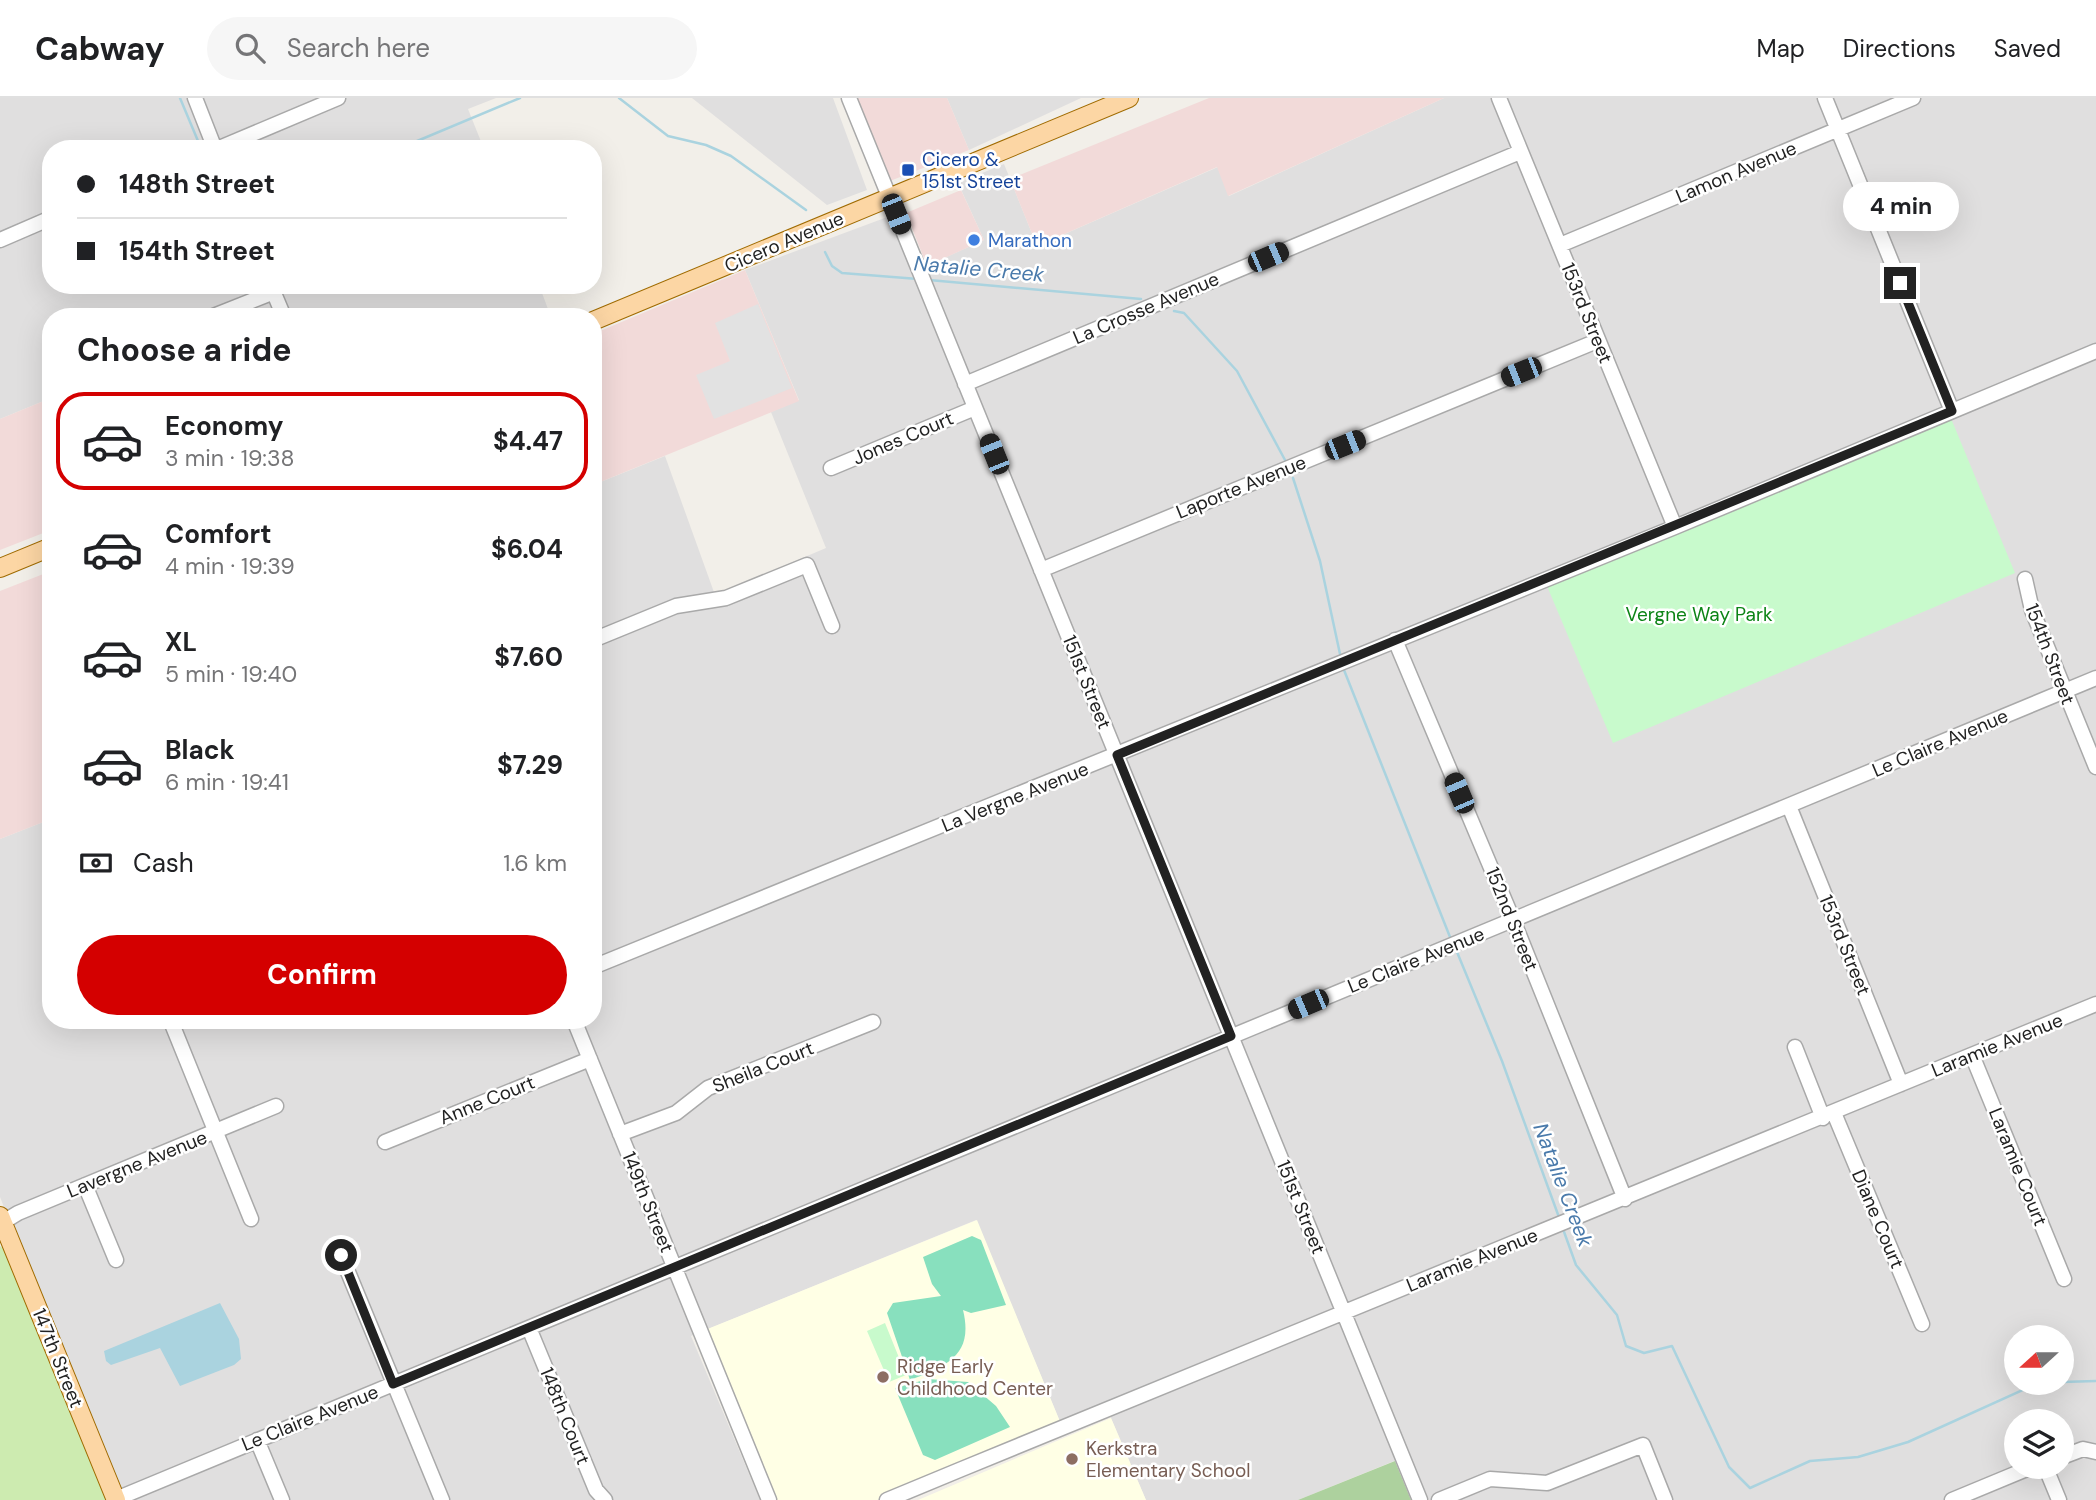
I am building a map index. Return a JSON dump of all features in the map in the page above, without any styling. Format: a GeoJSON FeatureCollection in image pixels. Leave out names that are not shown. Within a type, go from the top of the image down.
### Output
{"type":"FeatureCollection","features":[{"type":"Feature","properties":{"kind":"main road","name":"Cicero Avenue"},"geometry":{"type":"LineString","coordinates":[[602,317],[1129,98]]}},
{"type":"Feature","properties":{"kind":"main road"},"geometry":{"type":"LineString","coordinates":[[0,568],[42,551]]}},
{"type":"Feature","properties":{"kind":"main road","name":"147th Street"},"geometry":{"type":"LineString","coordinates":[[1,1221],[116,1500]]}},
{"type":"Feature","properties":{"kind":"street"},"geometry":{"type":"LineString","coordinates":[[194,98],[212,140]]}},
{"type":"Feature","properties":{"kind":"street"},"geometry":{"type":"LineString","coordinates":[[238,140],[338,98]]}},
{"type":"Feature","properties":{"kind":"street","name":"151st Street"},"geometry":{"type":"LineString","coordinates":[[849,98],[1420,1500]]}},
{"type":"Feature","properties":{"kind":"street","name":"153rd Street"},"geometry":{"type":"LineString","coordinates":[[1499,98],[1675,527]]}},
{"type":"Feature","properties":{"kind":"street"},"geometry":{"type":"LineString","coordinates":[[1825,98],[1952,411]]}},
{"type":"Feature","properties":{"kind":"street","name":"Lamon Avenue"},"geometry":{"type":"LineString","coordinates":[[1560,246],[1913,98]]}},
{"type":"Feature","properties":{"kind":"street","name":"La Crosse Avenue"},"geometry":{"type":"LineString","coordinates":[[965,384],[1520,152]]}},
{"type":"Feature","properties":{"kind":"street"},"geometry":{"type":"LineString","coordinates":[[0,240],[42,222]]}},
{"type":"Feature","properties":{"kind":"street"},"geometry":{"type":"LineString","coordinates":[[231,308],[261,294]]}},
{"type":"Feature","properties":{"kind":"street","name":"Laporte Avenue"},"geometry":{"type":"LineString","coordinates":[[1041,570],[1597,341]]}},
{"type":"Feature","properties":{"kind":"street","name":"La Vergne Avenue"},"geometry":{"type":"LineString","coordinates":[[602,963],[1675,527],[2096,351]]}},
{"type":"Feature","properties":{"kind":"street","name":"Jones Court"},"geometry":{"type":"LineString","coordinates":[[831,468],[975,408]]}},
{"type":"Feature","properties":{"kind":"street"},"geometry":{"type":"LineString","coordinates":[[602,636],[676,606],[726,598],[807,565],[832,626]]}},
{"type":"Feature","properties":{"kind":"street","name":"154th Street"},"geometry":{"type":"LineString","coordinates":[[2025,579],[2032,610],[2096,767]]}},
{"type":"Feature","properties":{"kind":"street","name":"152nd Street"},"geometry":{"type":"LineString","coordinates":[[1395,640],[1513,920],[1625,1199]]}},
{"type":"Feature","properties":{"kind":"street","name":"Le Claire Avenue"},"geometry":{"type":"LineString","coordinates":[[116,1500],[2096,678]]}},
{"type":"Feature","properties":{"kind":"street","name":"153rd Street"},"geometry":{"type":"LineString","coordinates":[[1788,806],[1901,1084]]}},
{"type":"Feature","properties":{"kind":"street","name":"Laramie Avenue"},"geometry":{"type":"LineString","coordinates":[[887,1500],[2096,1004]]}},
{"type":"Feature","properties":{"kind":"street","name":"Sheila Court"},"geometry":{"type":"LineString","coordinates":[[620,1134],[676,1113],[708,1088],[873,1022]]}},
{"type":"Feature","properties":{"kind":"street"},"geometry":{"type":"LineString","coordinates":[[174,1029],[251,1219]]}},
{"type":"Feature","properties":{"kind":"street","name":"149th Street"},"geometry":{"type":"LineString","coordinates":[[578,1029],[769,1500]]}},
{"type":"Feature","properties":{"kind":"street","name":"Diane Court"},"geometry":{"type":"LineString","coordinates":[[1795,1046],[1922,1324]]}},
{"type":"Feature","properties":{"kind":"street","name":"Laramie Court"},"geometry":{"type":"LineString","coordinates":[[1972,1055],[2064,1279]]}},
{"type":"Feature","properties":{"kind":"street","name":"Anne Court"},"geometry":{"type":"LineString","coordinates":[[385,1142],[590,1059]]}},
{"type":"Feature","properties":{"kind":"street","name":"Lavergne Avenue"},"geometry":{"type":"LineString","coordinates":[[1,1221],[276,1106]]}},
{"type":"Feature","properties":{"kind":"street"},"geometry":{"type":"LineString","coordinates":[[85,1185],[117,1260]]}},
{"type":"Feature","properties":{"kind":"street"},"geometry":{"type":"LineString","coordinates":[[341,1255],[442,1500]]}},
{"type":"Feature","properties":{"kind":"street","name":"148th Court"},"geometry":{"type":"LineString","coordinates":[[529,1328],[596,1490],[605,1500]]}},
{"type":"Feature","properties":{"kind":"street"},"geometry":{"type":"LineString","coordinates":[[257,1440],[282,1500]]}},
{"type":"Feature","properties":{"kind":"street"},"geometry":{"type":"LineString","coordinates":[[1439,1500],[1490,1479],[1547,1483],[1643,1445],[1665,1500]]}},
{"type":"Feature","properties":{"kind":"street"},"geometry":{"type":"LineString","coordinates":[[2074,1453],[2084,1449],[2096,1452]]}},
{"type":"Feature","properties":{"kind":"street"},"geometry":{"type":"LineString","coordinates":[[1952,1500],[2004,1478]]}},
{"type":"Feature","properties":{"kind":"street"},"geometry":{"type":"LineString","coordinates":[[2050,1479],[2059,1500]]}},
{"type":"Feature","properties":{"kind":"shaded area"},"geometry":{"type":"Polygon","coordinates":[[[0,98],[496,98],[468,109],[480,140],[42,140],[42,294],[542,294],[548,308],[42,308],[42,402],[0,419],[0,98]]]}},
{"type":"Feature","properties":{"kind":"shaded area"},"geometry":{"type":"Polygon","coordinates":[[[692,98],[833,98],[867,190],[827,205],[692,98]]]}},
{"type":"Feature","properties":{"kind":"shaded area"},"geometry":{"type":"Polygon","coordinates":[[[856,98],[947,98],[969,150],[890,181],[856,98]]]}},
{"type":"Feature","properties":{"kind":"shaded area"},"geometry":{"type":"Polygon","coordinates":[[[947,98],[1081,98],[969,150],[947,98]]]}},
{"type":"Feature","properties":{"kind":"shaded area"},"geometry":{"type":"Polygon","coordinates":[[[1209,98],[1444,98],[1228,196],[1217,167],[1037,246],[1010,179],[1209,98]]]}},
{"type":"Feature","properties":{"kind":"shaded area"},"geometry":{"type":"Polygon","coordinates":[[[1444,98],[2096,98],[2096,1500],[1429,1500],[1409,1455],[1298,1500],[1146,1500],[1105,1404],[1061,1424],[976,1220],[691,1336],[760,1500],[121,1500],[0,1197],[0,839],[42,823],[42,1029],[602,1029],[602,481],[665,456],[715,595],[826,548],[771,412],[799,400],[745,270],[890,216],[913,272],[984,240],[958,183],[1004,164],[1037,246],[1218,167],[1229,196],[1444,98]]]}},
{"type":"Feature","properties":{"kind":"shaded area"},"geometry":{"type":"Polygon","coordinates":[[[961,190],[984,240],[927,266],[906,213],[961,190]]]}},
{"type":"Feature","properties":{"kind":"shaded area"},"geometry":{"type":"Polygon","coordinates":[[[745,270],[799,401],[602,481],[602,330],[745,270]]]}},
{"type":"Feature","properties":{"kind":"shaded area"},"geometry":{"type":"Polygon","coordinates":[[[758,304],[792,388],[714,419],[696,375],[730,361],[715,323],[758,304]]]}},
{"type":"Feature","properties":{"kind":"shaded area"},"geometry":{"type":"Polygon","coordinates":[[[42,402],[42,534],[0,550],[0,419],[42,402]]]}},
{"type":"Feature","properties":{"kind":"shaded area"},"geometry":{"type":"Polygon","coordinates":[[[42,575],[42,823],[0,839],[0,591],[42,575]]]}},
{"type":"Feature","properties":{"kind":"shaded area","name":"Ridge Early Childhood Center"},"geometry":{"type":"Polygon","coordinates":[[[977,1220],[1061,1424],[877,1500],[776,1500],[705,1330],[977,1220]]]}},
{"type":"Feature","properties":{"kind":"shaded area","name":"Kerkstra Elementary School"},"geometry":{"type":"Polygon","coordinates":[[[1111,1418],[1146,1500],[918,1500],[1111,1418]]]}},
{"type":"Feature","properties":{"kind":"green space","name":"Vergne Way Park"},"geometry":{"type":"Polygon","coordinates":[[[1950,416],[2015,573],[1613,743],[1547,586],[1950,416]]]}},
{"type":"Feature","properties":{"kind":"green space"},"geometry":{"type":"Polygon","coordinates":[[[972,1236],[981,1240],[1006,1305],[971,1313],[963,1310],[965,1338],[961,1348],[946,1364],[910,1380],[887,1313],[893,1303],[941,1296],[932,1284],[923,1257],[972,1236]]]}},
{"type":"Feature","properties":{"kind":"green space"},"geometry":{"type":"Polygon","coordinates":[[[0,1246],[7,1252],[107,1500],[0,1500],[0,1246]]]}},
{"type":"Feature","properties":{"kind":"green space"},"geometry":{"type":"Polygon","coordinates":[[[885,1323],[906,1375],[889,1382],[867,1331],[885,1323]]]}},
{"type":"Feature","properties":{"kind":"green space"},"geometry":{"type":"Polygon","coordinates":[[[928,1379],[968,1382],[996,1406],[1010,1427],[935,1460],[923,1455],[895,1388],[928,1379]]]}},
{"type":"Feature","properties":{"kind":"green space"},"geometry":{"type":"Polygon","coordinates":[[[1395,1461],[1411,1500],[1298,1500],[1395,1461]]]}},
{"type":"Feature","properties":{"kind":"water"},"geometry":{"type":"Polygon","coordinates":[[[220,1303],[239,1339],[241,1359],[234,1365],[180,1386],[160,1348],[111,1365],[106,1361],[104,1351],[220,1303]]]}},
{"type":"Feature","properties":{"kind":"waterway","name":"Natalie Creek"},"geometry":{"type":"LineString","coordinates":[[180,98],[198,140]]}},
{"type":"Feature","properties":{"kind":"waterway","name":"Natalie Creek"},"geometry":{"type":"LineString","coordinates":[[420,140],[520,98]]}},
{"type":"Feature","properties":{"kind":"waterway","name":"Natalie Creek"},"geometry":{"type":"LineString","coordinates":[[619,98],[668,136],[706,145],[731,156],[806,210]]}},
{"type":"Feature","properties":{"kind":"waterway","name":"Natalie Creek"},"geometry":{"type":"LineString","coordinates":[[825,252],[832,266],[842,273],[918,279]]}},
{"type":"Feature","properties":{"kind":"waterway","name":"Natalie Creek"},"geometry":{"type":"LineString","coordinates":[[929,280],[1141,299]]}},
{"type":"Feature","properties":{"kind":"waterway","name":"Natalie Creek"},"geometry":{"type":"LineString","coordinates":[[1174,311],[1184,313],[1237,371],[1285,460]]}},
{"type":"Feature","properties":{"kind":"waterway","name":"Natalie Creek"},"geometry":{"type":"LineString","coordinates":[[1293,478],[1320,561],[1340,654]]}},
{"type":"Feature","properties":{"kind":"waterway","name":"Natalie Creek"},"geometry":{"type":"LineString","coordinates":[[1344,670],[1450,937]]}},
{"type":"Feature","properties":{"kind":"waterway","name":"Natalie Creek"},"geometry":{"type":"LineString","coordinates":[[1457,952],[1502,1061],[1560,1220]]}},
{"type":"Feature","properties":{"kind":"waterway","name":"Natalie Creek"},"geometry":{"type":"LineString","coordinates":[[1563,1229],[1576,1265],[1617,1315],[1626,1346],[1644,1353],[1672,1346],[1729,1467],[1750,1488],[1810,1461],[1858,1457],[1908,1442],[2012,1395]]}},
{"type":"Feature","properties":{"kind":"waterway","name":"Natalie Creek"},"geometry":{"type":"LineString","coordinates":[[2074,1382],[2096,1381]]}},
{"type":"Feature","properties":{"kind":"place","name":"Cicero & 151st Street"},"geometry":{"type":"Point","coordinates":[908,170]}},
{"type":"Feature","properties":{"kind":"place","name":"Marathon"},"geometry":{"type":"Point","coordinates":[974,240]}},
{"type":"Feature","properties":{"kind":"place","name":"Ridge Early Childhood Center"},"geometry":{"type":"Point","coordinates":[883,1377]}},
{"type":"Feature","properties":{"kind":"place","name":"Kerkstra Elementary School"},"geometry":{"type":"Point","coordinates":[1072,1459]}},
{"type":"Feature","properties":{"kind":"route"},"geometry":{"type":"LineString","coordinates":[[341,1255],[393,1384],[1231,1036],[1117,755],[1952,411],[1900,283]]}}]}
